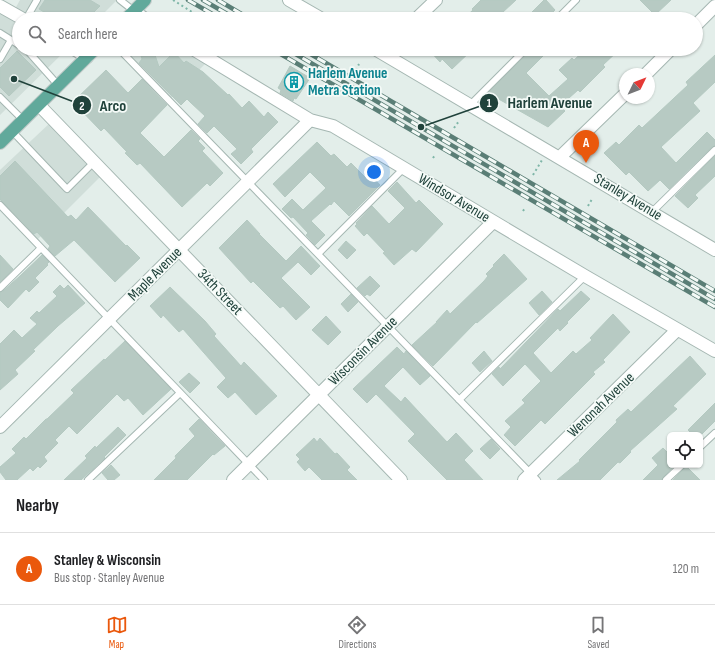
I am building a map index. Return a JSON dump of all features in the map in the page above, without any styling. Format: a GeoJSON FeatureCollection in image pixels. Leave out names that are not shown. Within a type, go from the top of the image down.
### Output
{"type":"FeatureCollection","features":[{"type":"Feature","properties":{"kind":"main road"},"geometry":{"type":"LineString","coordinates":[[133,12],[145,0]]}},
{"type":"Feature","properties":{"kind":"main road"},"geometry":{"type":"LineString","coordinates":[[0,143],[88,56]]}},
{"type":"Feature","properties":{"kind":"street"},"geometry":{"type":"LineString","coordinates":[[290,0],[310,12]]}},
{"type":"Feature","properties":{"kind":"street"},"geometry":{"type":"LineString","coordinates":[[423,12],[436,0]]}},
{"type":"Feature","properties":{"kind":"street"},"geometry":{"type":"LineString","coordinates":[[703,18],[715,6]]}},
{"type":"Feature","properties":{"kind":"street"},"geometry":{"type":"LineString","coordinates":[[2,10],[12,14]]}},
{"type":"Feature","properties":{"kind":"street","name":"Windsor Avenue"},"geometry":{"type":"LineString","coordinates":[[205,56],[310,120],[333,126],[493,222],[715,351]]}},
{"type":"Feature","properties":{"kind":"street","name":"Stanley Avenue"},"geometry":{"type":"LineString","coordinates":[[391,56],[470,105],[715,250]]}},
{"type":"Feature","properties":{"kind":"street"},"geometry":{"type":"LineString","coordinates":[[652,68],[664,56]]}},
{"type":"Feature","properties":{"kind":"street"},"geometry":{"type":"LineString","coordinates":[[560,158],[619,100]]}},
{"type":"Feature","properties":{"kind":"street","name":"34th Street"},"geometry":{"type":"LineString","coordinates":[[39,104],[402,480]]}},
{"type":"Feature","properties":{"kind":"street","name":"Maple Avenue"},"geometry":{"type":"LineString","coordinates":[[0,427],[310,120]]}},
{"type":"Feature","properties":{"kind":"street","name":"Wisconsin Avenue"},"geometry":{"type":"LineString","coordinates":[[233,480],[493,222]]}},
{"type":"Feature","properties":{"kind":"street","name":"Wenonah Avenue"},"geometry":{"type":"LineString","coordinates":[[531,478],[677,330]]}},
{"type":"Feature","properties":{"kind":"lane"},"geometry":{"type":"LineString","coordinates":[[29,12],[37,0]]}},
{"type":"Feature","properties":{"kind":"lane"},"geometry":{"type":"LineString","coordinates":[[120,0],[128,12]]}},
{"type":"Feature","properties":{"kind":"lane"},"geometry":{"type":"LineString","coordinates":[[564,12],[576,0]]}},
{"type":"Feature","properties":{"kind":"lane"},"geometry":{"type":"LineString","coordinates":[[0,33],[11,40],[0,58]]}},
{"type":"Feature","properties":{"kind":"lane"},"geometry":{"type":"LineString","coordinates":[[34,56],[58,85]]}},
{"type":"Feature","properties":{"kind":"lane"},"geometry":{"type":"LineString","coordinates":[[126,56],[388,326],[531,478]]}},
{"type":"Feature","properties":{"kind":"lane"},"geometry":{"type":"LineString","coordinates":[[470,105],[519,56]]}},
{"type":"Feature","properties":{"kind":"lane"},"geometry":{"type":"LineString","coordinates":[[0,97],[23,120]]}},
{"type":"Feature","properties":{"kind":"lane"},"geometry":{"type":"LineString","coordinates":[[12,131],[67,189],[94,162]]}},
{"type":"Feature","properties":{"kind":"lane"},"geometry":{"type":"LineString","coordinates":[[652,212],[715,150]]}},
{"type":"Feature","properties":{"kind":"lane"},"geometry":{"type":"LineString","coordinates":[[318,254],[404,168]]}},
{"type":"Feature","properties":{"kind":"lane"},"geometry":{"type":"LineString","coordinates":[[0,205],[264,480]]}},
{"type":"Feature","properties":{"kind":"lane"},"geometry":{"type":"LineString","coordinates":[[0,288],[41,248]]}},
{"type":"Feature","properties":{"kind":"lane"},"geometry":{"type":"LineString","coordinates":[[459,400],[586,276]]}},
{"type":"Feature","properties":{"kind":"lane"},"geometry":{"type":"LineString","coordinates":[[88,480],[180,393]]}},
{"type":"Feature","properties":{"kind":"lane"},"geometry":{"type":"LineString","coordinates":[[703,444],[715,432]]}},
{"type":"Feature","properties":{"kind":"lane"},"geometry":{"type":"LineString","coordinates":[[666,480],[679,468]]}},
{"type":"Feature","properties":{"kind":"path"},"geometry":{"type":"LineString","coordinates":[[173,0],[192,12]]}},
{"type":"Feature","properties":{"kind":"path"},"geometry":{"type":"LineString","coordinates":[[356,70],[359,64]]}},
{"type":"Feature","properties":{"kind":"path"},"geometry":{"type":"LineString","coordinates":[[454,128],[458,122]]}},
{"type":"Feature","properties":{"kind":"path"},"geometry":{"type":"LineString","coordinates":[[533,174],[543,158]]}},
{"type":"Feature","properties":{"kind":"path"},"geometry":{"type":"LineString","coordinates":[[588,206],[592,199]]}},
{"type":"Feature","properties":{"kind":"shaded area"},"geometry":{"type":"Polygon","coordinates":[[[20,0],[117,0],[105,12],[12,12],[12,56],[60,56],[0,115],[0,1],[15,9],[20,0]]]}},
{"type":"Feature","properties":{"kind":"shaded area"},"geometry":{"type":"Polygon","coordinates":[[[130,56],[202,56],[209,60],[170,99],[130,56]]]}},
{"type":"Feature","properties":{"kind":"shaded area"},"geometry":{"type":"Polygon","coordinates":[[[51,122],[103,174],[37,240],[0,203],[0,170],[51,122]]]}},
{"type":"Feature","properties":{"kind":"building"},"geometry":{"type":"Polygon","coordinates":[[[45,0],[90,0],[100,6],[94,12],[44,12],[39,9],[45,0]]]}},
{"type":"Feature","properties":{"kind":"building"},"geometry":{"type":"Polygon","coordinates":[[[481,0],[516,0],[503,12],[471,12],[473,10],[472,9],[481,0]]]}},
{"type":"Feature","properties":{"kind":"building"},"geometry":{"type":"Polygon","coordinates":[[[544,0],[546,0],[555,10],[553,12],[532,12],[544,0]]]}},
{"type":"Feature","properties":{"kind":"building"},"geometry":{"type":"Polygon","coordinates":[[[640,0],[671,0],[658,12],[652,12],[640,0]]]}},
{"type":"Feature","properties":{"kind":"building"},"geometry":{"type":"Polygon","coordinates":[[[715,55],[715,82],[693,103],[700,111],[661,147],[676,163],[707,132],[715,140],[715,146],[712,147],[669,189],[660,180],[648,191],[629,172],[626,175],[604,153],[616,142],[619,145],[639,125],[642,128],[688,85],[686,82],[715,55]]]}},
{"type":"Feature","properties":{"kind":"building"},"geometry":{"type":"Polygon","coordinates":[[[12,56],[22,56],[36,70],[9,96],[0,87],[0,68],[12,56]]]}},
{"type":"Feature","properties":{"kind":"building"},"geometry":{"type":"Polygon","coordinates":[[[141,56],[155,56],[159,67],[170,56],[178,56],[184,63],[186,61],[203,72],[228,95],[229,94],[242,108],[249,101],[264,117],[268,112],[278,122],[251,149],[253,152],[241,164],[231,154],[237,149],[214,126],[207,133],[198,124],[205,116],[187,99],[181,105],[139,63],[142,59],[141,56]]]}},
{"type":"Feature","properties":{"kind":"building"},"geometry":{"type":"Polygon","coordinates":[[[434,56],[466,56],[452,69],[442,59],[440,62],[434,56]]]}},
{"type":"Feature","properties":{"kind":"building"},"geometry":{"type":"Polygon","coordinates":[[[525,56],[543,56],[526,73],[549,96],[568,79],[559,70],[572,58],[574,60],[578,56],[613,56],[603,65],[605,67],[580,92],[578,90],[560,106],[565,111],[548,127],[488,93],[525,56]]]}},
{"type":"Feature","properties":{"kind":"building"},"geometry":{"type":"Polygon","coordinates":[[[290,66],[310,78],[296,99],[294,98],[293,101],[280,93],[281,90],[278,88],[290,66]]]}},
{"type":"Feature","properties":{"kind":"building"},"geometry":{"type":"Polygon","coordinates":[[[106,70],[128,93],[142,79],[167,105],[140,133],[164,157],[191,130],[200,139],[198,141],[205,148],[202,151],[223,173],[210,186],[207,183],[182,207],[140,163],[137,165],[125,153],[127,152],[104,128],[101,131],[73,102],[106,70]]]}},
{"type":"Feature","properties":{"kind":"building"},"geometry":{"type":"Polygon","coordinates":[[[317,142],[331,156],[334,154],[347,167],[351,163],[366,178],[370,174],[380,185],[349,216],[334,201],[311,221],[325,235],[315,245],[306,235],[308,233],[293,217],[291,218],[282,209],[292,199],[303,210],[326,188],[310,172],[285,197],[273,184],[317,142]]]}},
{"type":"Feature","properties":{"kind":"building"},"geometry":{"type":"Polygon","coordinates":[[[715,156],[715,176],[695,195],[698,198],[688,208],[675,196],[715,156]]]}},
{"type":"Feature","properties":{"kind":"building"},"geometry":{"type":"Polygon","coordinates":[[[15,161],[68,217],[71,215],[76,220],[88,207],[126,246],[127,245],[140,258],[115,282],[74,240],[55,256],[48,249],[50,246],[37,232],[34,234],[0,199],[0,176],[15,161]]]}},
{"type":"Feature","properties":{"kind":"building"},"geometry":{"type":"Polygon","coordinates":[[[397,182],[416,203],[419,200],[443,224],[416,252],[412,249],[394,265],[383,253],[385,252],[367,233],[364,236],[355,226],[372,206],[389,224],[405,208],[388,191],[397,182]]]}},
{"type":"Feature","properties":{"kind":"building"},"geometry":{"type":"Polygon","coordinates":[[[247,220],[286,261],[301,246],[320,266],[311,275],[298,262],[281,278],[310,307],[296,320],[283,306],[280,308],[253,281],[251,283],[219,248],[247,220]]]}},
{"type":"Feature","properties":{"kind":"building"},"geometry":{"type":"Polygon","coordinates":[[[346,241],[356,250],[347,259],[338,250],[346,241]]]}},
{"type":"Feature","properties":{"kind":"building"},"geometry":{"type":"Polygon","coordinates":[[[504,254],[527,279],[477,323],[476,322],[433,366],[412,345],[437,322],[447,310],[450,314],[484,281],[488,276],[486,274],[504,254]]]}},
{"type":"Feature","properties":{"kind":"building"},"geometry":{"type":"Polygon","coordinates":[[[0,255],[13,269],[0,282],[0,255]]]}},
{"type":"Feature","properties":{"kind":"building"},"geometry":{"type":"Polygon","coordinates":[[[42,255],[49,262],[47,264],[48,265],[35,278],[39,282],[29,292],[26,289],[8,308],[0,300],[0,292],[3,291],[42,255]]]}},
{"type":"Feature","properties":{"kind":"building"},"geometry":{"type":"Polygon","coordinates":[[[370,276],[380,286],[370,296],[367,294],[365,296],[357,288],[370,276]]]}},
{"type":"Feature","properties":{"kind":"building"},"geometry":{"type":"Polygon","coordinates":[[[60,285],[64,289],[68,285],[85,303],[33,350],[35,351],[15,370],[18,374],[0,390],[0,344],[14,330],[22,338],[37,324],[30,318],[37,311],[39,313],[57,296],[53,292],[60,285]]]}},
{"type":"Feature","properties":{"kind":"building"},"geometry":{"type":"Polygon","coordinates":[[[170,287],[205,321],[216,334],[214,336],[241,366],[244,362],[277,396],[256,415],[235,392],[228,398],[217,387],[226,378],[183,329],[179,332],[163,315],[161,318],[150,306],[170,287]]]}},
{"type":"Feature","properties":{"kind":"building"},"geometry":{"type":"Polygon","coordinates":[[[542,291],[552,302],[539,315],[529,303],[542,291]]]}},
{"type":"Feature","properties":{"kind":"building"},"geometry":{"type":"Polygon","coordinates":[[[581,291],[590,299],[560,331],[558,328],[533,353],[551,373],[573,351],[576,354],[592,340],[590,338],[613,314],[630,332],[603,360],[605,362],[593,372],[595,374],[545,424],[541,420],[515,446],[504,435],[511,427],[505,421],[525,403],[522,400],[541,381],[525,364],[503,386],[492,374],[499,367],[500,369],[558,309],[560,311],[581,291]]]}},
{"type":"Feature","properties":{"kind":"building"},"geometry":{"type":"Polygon","coordinates":[[[351,294],[358,302],[348,312],[341,304],[351,294]]]}},
{"type":"Feature","properties":{"kind":"building"},"geometry":{"type":"Polygon","coordinates":[[[326,316],[341,332],[328,345],[312,330],[326,316]]]}},
{"type":"Feature","properties":{"kind":"building"},"geometry":{"type":"Polygon","coordinates":[[[125,341],[171,389],[143,415],[128,398],[124,401],[117,394],[77,434],[69,426],[55,440],[58,443],[44,457],[47,461],[40,468],[38,466],[33,471],[30,468],[17,480],[6,480],[0,472],[0,467],[16,453],[12,449],[24,437],[26,439],[47,419],[74,393],[71,390],[125,341]]]}},
{"type":"Feature","properties":{"kind":"building"},"geometry":{"type":"Polygon","coordinates":[[[397,347],[404,354],[406,351],[430,376],[420,385],[403,367],[384,386],[401,402],[405,397],[447,442],[456,433],[473,451],[464,460],[483,480],[447,480],[408,441],[415,434],[376,394],[367,403],[353,389],[397,347]]]}},
{"type":"Feature","properties":{"kind":"building"},"geometry":{"type":"Polygon","coordinates":[[[484,351],[492,361],[480,372],[472,363],[484,351]]]}},
{"type":"Feature","properties":{"kind":"building"},"geometry":{"type":"Polygon","coordinates":[[[690,356],[706,374],[673,406],[677,409],[630,451],[631,452],[620,463],[618,462],[600,480],[557,480],[580,461],[579,460],[617,422],[616,420],[628,409],[631,412],[690,356]]]}},
{"type":"Feature","properties":{"kind":"building"},"geometry":{"type":"Polygon","coordinates":[[[189,373],[200,383],[190,393],[179,382],[189,373]]]}},
{"type":"Feature","properties":{"kind":"building"},"geometry":{"type":"Polygon","coordinates":[[[715,403],[715,421],[703,433],[690,432],[688,430],[715,403]]]}},
{"type":"Feature","properties":{"kind":"building"},"geometry":{"type":"Polygon","coordinates":[[[199,419],[225,446],[214,455],[213,454],[187,480],[154,480],[195,436],[189,429],[199,419]]]}},
{"type":"Feature","properties":{"kind":"building"},"geometry":{"type":"Polygon","coordinates":[[[118,427],[126,435],[104,457],[105,458],[81,480],[64,480],[87,458],[85,456],[95,446],[96,448],[118,427]]]}},
{"type":"Feature","properties":{"kind":"building"},"geometry":{"type":"Polygon","coordinates":[[[314,438],[317,442],[320,438],[335,454],[337,453],[350,467],[347,470],[357,480],[322,480],[309,467],[305,471],[297,462],[300,459],[296,455],[314,438]]]}},
{"type":"Feature","properties":{"kind":"building"},"geometry":{"type":"Polygon","coordinates":[[[491,439],[500,449],[490,459],[480,449],[491,439]]]}},
{"type":"Feature","properties":{"kind":"building"},"geometry":{"type":"Polygon","coordinates":[[[663,448],[667,452],[667,468],[672,468],[662,480],[643,480],[658,465],[652,458],[663,448]]]}},
{"type":"Feature","properties":{"kind":"building"},"geometry":{"type":"Polygon","coordinates":[[[111,465],[120,475],[114,480],[108,480],[102,473],[111,465]]]}},
{"type":"Feature","properties":{"kind":"building"},"geometry":{"type":"Polygon","coordinates":[[[685,468],[688,468],[700,480],[673,480],[685,468]]]}},
{"type":"Feature","properties":{"kind":"railway"},"geometry":{"type":"LineString","coordinates":[[188,0],[209,12]]}},
{"type":"Feature","properties":{"kind":"railway"},"geometry":{"type":"LineString","coordinates":[[203,0],[224,12]]}},
{"type":"Feature","properties":{"kind":"railway"},"geometry":{"type":"LineString","coordinates":[[218,0],[238,12]]}},
{"type":"Feature","properties":{"kind":"railway"},"geometry":{"type":"LineString","coordinates":[[284,56],[715,307]]}},
{"type":"Feature","properties":{"kind":"railway"},"geometry":{"type":"LineString","coordinates":[[299,56],[715,299]]}},
{"type":"Feature","properties":{"kind":"railway"},"geometry":{"type":"LineString","coordinates":[[314,56],[715,291]]}},
{"type":"Feature","properties":{"kind":"place","name":"Arco"},"geometry":{"type":"Point","coordinates":[14,79]}},
{"type":"Feature","properties":{"kind":"place","name":"Harlem Avenue Metra Station"},"geometry":{"type":"Point","coordinates":[294,82]}},
{"type":"Feature","properties":{"kind":"place","name":"Harlem Avenue"},"geometry":{"type":"Point","coordinates":[421,127]}},
{"type":"Feature","properties":{"kind":"place","name":"Stanley & Wisconsin"},"geometry":{"type":"Point","coordinates":[586,163]}}]}
